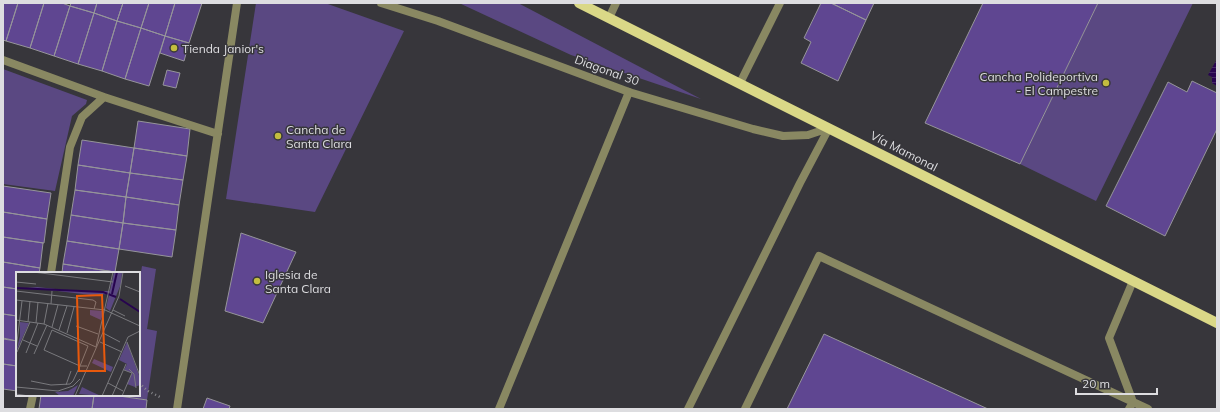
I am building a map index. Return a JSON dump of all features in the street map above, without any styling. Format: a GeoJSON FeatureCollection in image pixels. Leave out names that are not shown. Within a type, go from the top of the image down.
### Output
{"type":"FeatureCollection","features":[{"type":"Feature","properties":{"kind":"main road","name":"Vía Mamonal"},"geometry":{"type":"LineString","coordinates":[[579,3],[1217,324]]}},
{"type":"Feature","properties":{"kind":"street"},"geometry":{"type":"LineString","coordinates":[[177,407],[237,3]]}},
{"type":"Feature","properties":{"kind":"street","name":"Diagonal 30"},"geometry":{"type":"LineString","coordinates":[[381,3],[438,21],[629,92],[753,129],[784,136],[808,135],[829,128]]}},
{"type":"Feature","properties":{"kind":"street"},"geometry":{"type":"LineString","coordinates":[[609,18],[616,3]]}},
{"type":"Feature","properties":{"kind":"street"},"geometry":{"type":"LineString","coordinates":[[740,83],[780,3]]}},
{"type":"Feature","properties":{"kind":"street"},"geometry":{"type":"LineString","coordinates":[[3,60],[104,97],[218,134]]}},
{"type":"Feature","properties":{"kind":"street"},"geometry":{"type":"LineString","coordinates":[[499,409],[629,92]]}},
{"type":"Feature","properties":{"kind":"street"},"geometry":{"type":"LineString","coordinates":[[51,272],[70,147],[82,117],[104,97]]}},
{"type":"Feature","properties":{"kind":"street"},"geometry":{"type":"LineString","coordinates":[[688,409],[800,183],[829,128]]}},
{"type":"Feature","properties":{"kind":"street"},"geometry":{"type":"LineString","coordinates":[[745,409],[818,256],[1131,405],[1148,409]]}},
{"type":"Feature","properties":{"kind":"street"},"geometry":{"type":"LineString","coordinates":[[1131,405],[1108,338],[1133,281]]}},
{"type":"Feature","properties":{"kind":"street"},"geometry":{"type":"LineString","coordinates":[[30,409],[33,396]]}},
{"type":"Feature","properties":{"kind":"path"},"geometry":{"type":"LineString","coordinates":[[140,384],[148,391],[177,407]]}},
{"type":"Feature","properties":{"kind":"shaded area"},"geometry":{"type":"Polygon","coordinates":[[[256,3],[325,3],[404,31],[315,212],[226,199],[256,3]]]}},
{"type":"Feature","properties":{"kind":"shaded area"},"geometry":{"type":"Polygon","coordinates":[[[459,3],[518,3],[701,99],[571,55],[459,3]]]}},
{"type":"Feature","properties":{"kind":"shaded area","name":"Cancha Polideportiva - El Campestre"},"geometry":{"type":"Polygon","coordinates":[[[1098,3],[1193,3],[1096,201],[1020,164],[1098,3]]]}},
{"type":"Feature","properties":{"kind":"shaded area"},"geometry":{"type":"Polygon","coordinates":[[[1217,59],[1217,86],[1212,83],[1212,77],[1208,75],[1217,59]]]}},
{"type":"Feature","properties":{"kind":"shaded area"},"geometry":{"type":"Polygon","coordinates":[[[3,69],[87,100],[86,104],[72,116],[55,191],[3,184],[3,69]]]}},
{"type":"Feature","properties":{"kind":"shaded area"},"geometry":{"type":"Polygon","coordinates":[[[142,266],[156,269],[147,329],[157,331],[147,400],[119,396],[140,396],[140,279],[142,266]]]}},
{"type":"Feature","properties":{"kind":"building"},"geometry":{"type":"Polygon","coordinates":[[[3,3],[18,3],[6,41],[3,40],[3,3]]]}},
{"type":"Feature","properties":{"kind":"building"},"geometry":{"type":"Polygon","coordinates":[[[18,3],[44,3],[30,48],[6,41],[18,3]]]}},
{"type":"Feature","properties":{"kind":"building"},"geometry":{"type":"Polygon","coordinates":[[[44,3],[62,3],[70,6],[54,56],[30,48],[44,3]]]}},
{"type":"Feature","properties":{"kind":"building"},"geometry":{"type":"Polygon","coordinates":[[[71,3],[97,3],[94,13],[70,6],[71,3]]]}},
{"type":"Feature","properties":{"kind":"building"},"geometry":{"type":"Polygon","coordinates":[[[97,3],[123,3],[117,21],[94,13],[97,3]]]}},
{"type":"Feature","properties":{"kind":"building"},"geometry":{"type":"Polygon","coordinates":[[[123,3],[149,3],[141,28],[117,21],[123,3]]]}},
{"type":"Feature","properties":{"kind":"building"},"geometry":{"type":"Polygon","coordinates":[[[149,3],[175,3],[165,36],[141,28],[149,3]]]}},
{"type":"Feature","properties":{"kind":"building"},"geometry":{"type":"Polygon","coordinates":[[[175,3],[202,3],[189,43],[165,36],[175,3]]]}},
{"type":"Feature","properties":{"kind":"building"},"geometry":{"type":"Polygon","coordinates":[[[821,3],[831,3],[866,20],[838,81],[801,63],[811,42],[804,38],[821,3]]]}},
{"type":"Feature","properties":{"kind":"building"},"geometry":{"type":"Polygon","coordinates":[[[831,3],[874,3],[866,20],[831,3]]]}},
{"type":"Feature","properties":{"kind":"building"},"geometry":{"type":"Polygon","coordinates":[[[983,3],[1098,3],[1020,164],[925,123],[983,3]]]}},
{"type":"Feature","properties":{"kind":"building"},"geometry":{"type":"Polygon","coordinates":[[[70,6],[94,13],[78,64],[54,56],[70,6]]]}},
{"type":"Feature","properties":{"kind":"building"},"geometry":{"type":"Polygon","coordinates":[[[94,13],[117,21],[102,71],[78,64],[94,13]]]}},
{"type":"Feature","properties":{"kind":"building"},"geometry":{"type":"Polygon","coordinates":[[[117,21],[141,28],[125,79],[102,71],[117,21]]]}},
{"type":"Feature","properties":{"kind":"building"},"geometry":{"type":"Polygon","coordinates":[[[141,28],[165,36],[149,86],[125,79],[141,28]]]}},
{"type":"Feature","properties":{"kind":"building","name":"Tienda Janior's"},"geometry":{"type":"Polygon","coordinates":[[[165,36],[189,43],[184,61],[160,53],[165,36]]]}},
{"type":"Feature","properties":{"kind":"building"},"geometry":{"type":"Polygon","coordinates":[[[167,70],[180,73],[176,88],[163,85],[167,70]]]}},
{"type":"Feature","properties":{"kind":"building"},"geometry":{"type":"Polygon","coordinates":[[[1192,81],[1217,93],[1217,129],[1165,236],[1106,206],[1168,82],[1187,92],[1192,81]]]}},
{"type":"Feature","properties":{"kind":"building"},"geometry":{"type":"Polygon","coordinates":[[[138,121],[190,129],[187,156],[134,148],[138,121]]]}},
{"type":"Feature","properties":{"kind":"building"},"geometry":{"type":"Polygon","coordinates":[[[82,140],[134,148],[130,173],[78,165],[82,140]]]}},
{"type":"Feature","properties":{"kind":"building"},"geometry":{"type":"Polygon","coordinates":[[[134,148],[187,156],[183,180],[130,173],[134,148]]]}},
{"type":"Feature","properties":{"kind":"building"},"geometry":{"type":"Polygon","coordinates":[[[78,165],[130,173],[126,197],[75,190],[78,165]]]}},
{"type":"Feature","properties":{"kind":"building"},"geometry":{"type":"Polygon","coordinates":[[[130,173],[183,180],[179,205],[126,197],[130,173]]]}},
{"type":"Feature","properties":{"kind":"building"},"geometry":{"type":"Polygon","coordinates":[[[3,186],[51,193],[47,219],[3,212],[3,186]]]}},
{"type":"Feature","properties":{"kind":"building"},"geometry":{"type":"Polygon","coordinates":[[[75,190],[126,197],[123,223],[71,215],[75,190]]]}},
{"type":"Feature","properties":{"kind":"building"},"geometry":{"type":"Polygon","coordinates":[[[126,197],[179,205],[176,230],[123,223],[126,197]]]}},
{"type":"Feature","properties":{"kind":"building"},"geometry":{"type":"Polygon","coordinates":[[[3,212],[47,219],[44,243],[3,237],[3,212]]]}},
{"type":"Feature","properties":{"kind":"building"},"geometry":{"type":"Polygon","coordinates":[[[71,215],[123,223],[119,249],[67,241],[71,215]]]}},
{"type":"Feature","properties":{"kind":"building"},"geometry":{"type":"Polygon","coordinates":[[[123,223],[176,230],[172,257],[119,249],[123,223]]]}},
{"type":"Feature","properties":{"kind":"building","name":"Iglesia de Santa Clara"},"geometry":{"type":"Polygon","coordinates":[[[241,233],[296,252],[263,323],[225,311],[241,233]]]}},
{"type":"Feature","properties":{"kind":"building"},"geometry":{"type":"Polygon","coordinates":[[[3,237],[43,243],[40,268],[3,262],[3,237]]]}},
{"type":"Feature","properties":{"kind":"building"},"geometry":{"type":"Polygon","coordinates":[[[67,241],[119,249],[115,272],[63,264],[67,241]]]}},
{"type":"Feature","properties":{"kind":"building"},"geometry":{"type":"Polygon","coordinates":[[[3,262],[40,268],[39,272],[16,272],[16,289],[3,287],[3,262]]]}},
{"type":"Feature","properties":{"kind":"building"},"geometry":{"type":"Polygon","coordinates":[[[63,264],[115,272],[62,272],[63,264]]]}},
{"type":"Feature","properties":{"kind":"building"},"geometry":{"type":"Polygon","coordinates":[[[3,287],[16,289],[16,316],[3,314],[3,287]]]}},
{"type":"Feature","properties":{"kind":"building"},"geometry":{"type":"Polygon","coordinates":[[[3,314],[16,316],[16,341],[3,338],[3,314]]]}},
{"type":"Feature","properties":{"kind":"building"},"geometry":{"type":"Polygon","coordinates":[[[824,334],[988,409],[787,409],[824,334]]]}},
{"type":"Feature","properties":{"kind":"building"},"geometry":{"type":"Polygon","coordinates":[[[3,339],[16,341],[16,366],[3,364],[3,339]]]}},
{"type":"Feature","properties":{"kind":"building"},"geometry":{"type":"Polygon","coordinates":[[[3,364],[16,366],[16,391],[3,389],[3,364]]]}},
{"type":"Feature","properties":{"kind":"building"},"geometry":{"type":"Polygon","coordinates":[[[41,396],[94,396],[92,409],[39,409],[41,396]]]}},
{"type":"Feature","properties":{"kind":"building"},"geometry":{"type":"Polygon","coordinates":[[[94,396],[119,396],[147,400],[146,409],[92,409],[94,396]]]}},
{"type":"Feature","properties":{"kind":"building"},"geometry":{"type":"Polygon","coordinates":[[[207,398],[230,406],[229,409],[203,409],[207,398]]]}},
{"type":"Feature","properties":{"kind":"place","name":"Tienda Janior's"},"geometry":{"type":"Point","coordinates":[174,48]}},
{"type":"Feature","properties":{"kind":"place","name":"Cancha Polideportiva - El Campestre"},"geometry":{"type":"Point","coordinates":[1106,83]}},
{"type":"Feature","properties":{"kind":"place","name":"Cancha de Santa Clara"},"geometry":{"type":"Point","coordinates":[278,136]}},
{"type":"Feature","properties":{"kind":"place","name":"Iglesia de Santa Clara"},"geometry":{"type":"Point","coordinates":[257,281]}}]}
